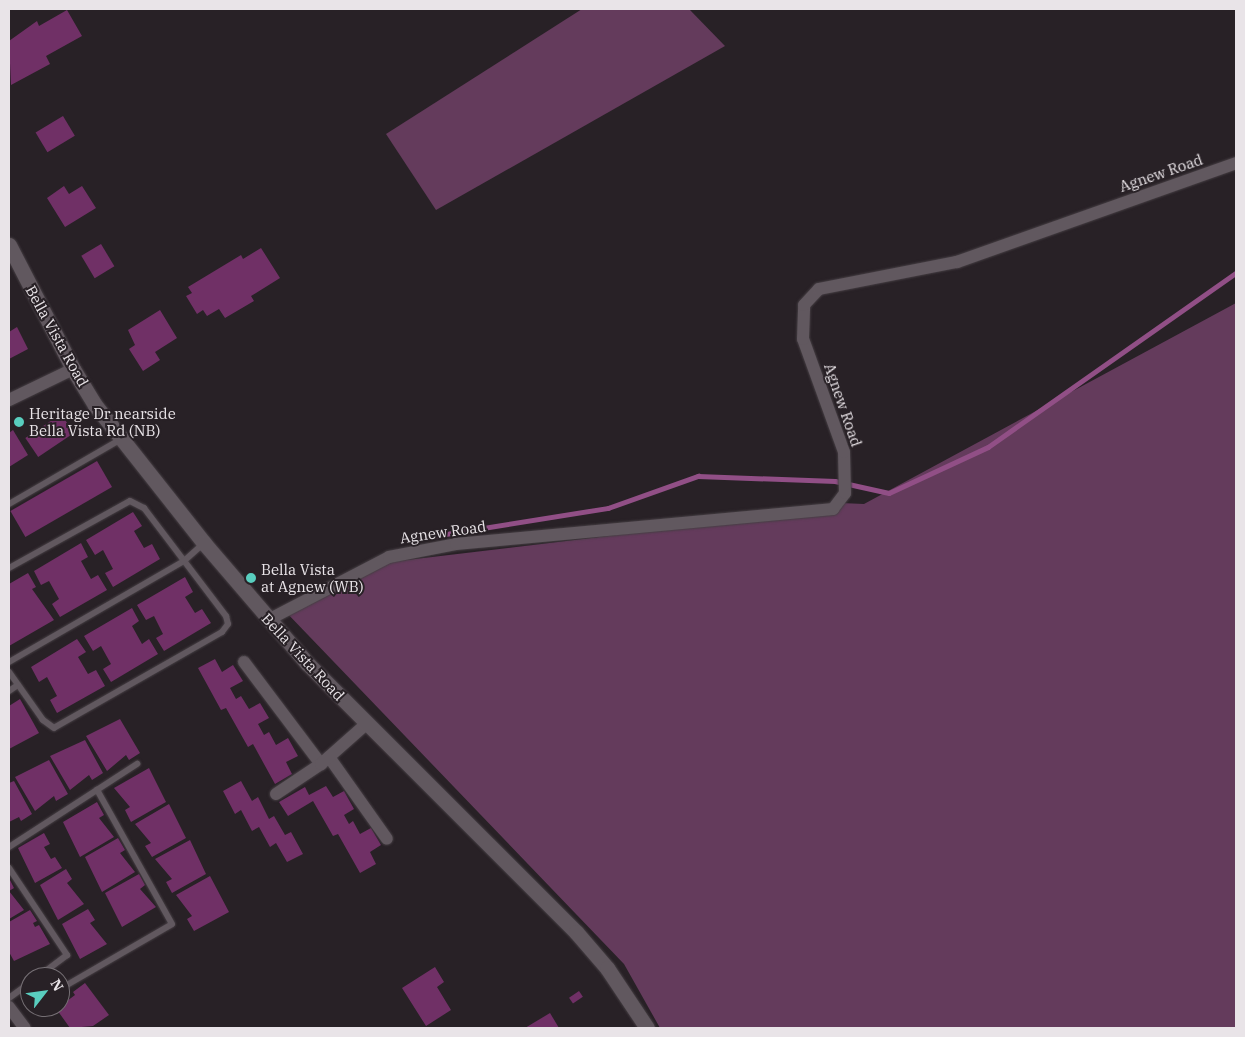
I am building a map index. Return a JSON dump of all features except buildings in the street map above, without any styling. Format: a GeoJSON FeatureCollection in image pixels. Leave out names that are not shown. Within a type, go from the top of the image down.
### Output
{"type":"FeatureCollection","features":[{"type":"Feature","properties":{"kind":"street","name":"Agnew Road"},"geometry":{"type":"LineString","coordinates":[[268,620],[388,557],[456,544],[833,509],[846,493],[844,452],[803,340],[804,305],[820,289],[956,262],[1236,164]]}},
{"type":"Feature","properties":{"kind":"street","name":"Bella Vista Road"},"geometry":{"type":"LineString","coordinates":[[9,245],[73,369],[121,439],[204,543],[268,620],[366,724],[576,932],[608,968],[647,1028]]}},
{"type":"Feature","properties":{"kind":"street"},"geometry":{"type":"LineString","coordinates":[[9,400],[73,369]]}},
{"type":"Feature","properties":{"kind":"street"},"geometry":{"type":"LineString","coordinates":[[244,662],[387,839]]}},
{"type":"Feature","properties":{"kind":"street"},"geometry":{"type":"LineString","coordinates":[[276,794],[325,761],[366,724]]}},
{"type":"Feature","properties":{"kind":"street"},"geometry":{"type":"LineString","coordinates":[[9,1007],[25,1028]]}},
{"type":"Feature","properties":{"kind":"lane"},"geometry":{"type":"LineString","coordinates":[[9,504],[121,439]]}},
{"type":"Feature","properties":{"kind":"lane"},"geometry":{"type":"LineString","coordinates":[[9,568],[130,501],[144,508],[226,616],[228,624],[222,632],[54,728],[42,720],[9,672]]}},
{"type":"Feature","properties":{"kind":"lane"},"geometry":{"type":"LineString","coordinates":[[9,662],[184,560],[204,543]]}},
{"type":"Feature","properties":{"kind":"lane"},"geometry":{"type":"LineString","coordinates":[[9,691],[18,686]]}},
{"type":"Feature","properties":{"kind":"lane"},"geometry":{"type":"LineString","coordinates":[[9,847],[137,764]]}},
{"type":"Feature","properties":{"kind":"lane"},"geometry":{"type":"LineString","coordinates":[[70,983],[172,924],[97,790]]}},
{"type":"Feature","properties":{"kind":"lane"},"geometry":{"type":"LineString","coordinates":[[9,868],[67,955],[51,967]]}},
{"type":"Feature","properties":{"kind":"lane"},"geometry":{"type":"LineString","coordinates":[[9,998],[20,990]]}},
{"type":"Feature","properties":{"kind":"shaded area"},"geometry":{"type":"Polygon","coordinates":[[[582,9],[689,9],[725,46],[436,210],[386,134],[582,9]]]}},
{"type":"Feature","properties":{"kind":"shaded area"},"geometry":{"type":"Polygon","coordinates":[[[1236,303],[1236,1028],[660,1028],[624,964],[284,610],[390,562],[834,509],[841,503],[864,504],[1236,303]]]}},
{"type":"Feature","properties":{"kind":"waterway"},"geometry":{"type":"LineString","coordinates":[[402,541],[608,508],[698,476],[835,481],[889,493],[988,447],[1236,273]]}},
{"type":"Feature","properties":{"kind":"place","name":"Heritage Dr nearside Bella Vista Rd (NB)"},"geometry":{"type":"Point","coordinates":[19,422]}},
{"type":"Feature","properties":{"kind":"place","name":"Bella Vista at Agnew (WB)"},"geometry":{"type":"Point","coordinates":[251,578]}}]}
